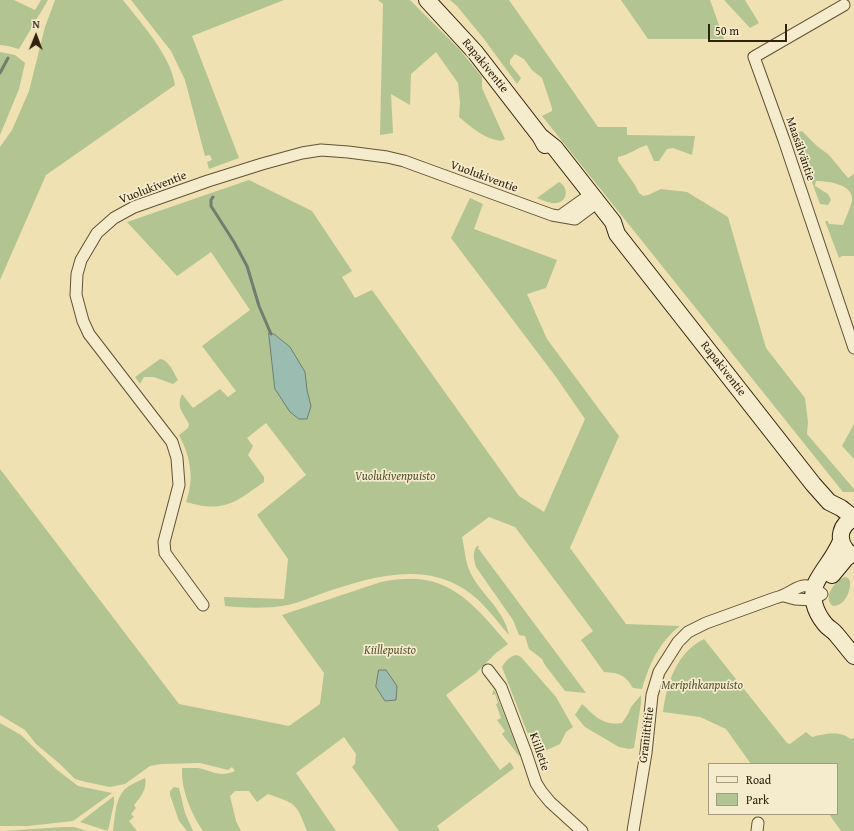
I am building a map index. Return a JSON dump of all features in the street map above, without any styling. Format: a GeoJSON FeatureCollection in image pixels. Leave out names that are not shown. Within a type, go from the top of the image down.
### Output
{"type":"FeatureCollection","features":[{"type":"Feature","properties":{"kind":"main road","name":"Rapakiventie"},"geometry":{"type":"LineString","coordinates":[[427,0],[475,52],[540,136],[555,148],[590,201],[613,222],[617,234],[808,478],[829,502],[840,508],[854,519]]}},
{"type":"Feature","properties":{"kind":"main road","name":"Rapakiventie"},"geometry":{"type":"LineString","coordinates":[[829,502],[847,551],[853,554]]}},
{"type":"Feature","properties":{"kind":"main road"},"geometry":{"type":"LineString","coordinates":[[854,519],[845,525],[836,552],[817,580],[816,594],[820,617],[854,656]]}},
{"type":"Feature","properties":{"kind":"main road"},"geometry":{"type":"LineString","coordinates":[[816,594],[827,583],[846,558],[853,554]]}},
{"type":"Feature","properties":{"kind":"street","name":"Maasälväntie"},"geometry":{"type":"LineString","coordinates":[[844,5],[754,57],[784,140],[854,348]]}},
{"type":"Feature","properties":{"kind":"street","name":"Vuolukiventie"},"geometry":{"type":"LineString","coordinates":[[203,605],[165,553],[164,542],[179,485],[177,458],[172,442],[89,334],[82,321],[76,295],[77,274],[81,260],[97,233],[114,218],[134,207],[262,164],[302,153],[321,150],[368,154],[404,161],[544,213],[560,216],[590,201]]}},
{"type":"Feature","properties":{"kind":"street","name":"Graniittitie"},"geometry":{"type":"LineString","coordinates":[[633,831],[646,753],[652,695],[659,672],[678,642],[688,632],[706,623],[784,596],[795,588],[801,586],[816,594]]}},
{"type":"Feature","properties":{"kind":"street","name":"Kiilletie"},"geometry":{"type":"LineString","coordinates":[[488,670],[501,687],[536,783],[550,802],[582,831]]}},
{"type":"Feature","properties":{"kind":"green space"},"geometry":{"type":"Polygon","coordinates":[[[0,0],[14,0],[35,10],[41,0],[48,0],[19,49],[0,45],[0,0]]]}},
{"type":"Feature","properties":{"kind":"green space"},"geometry":{"type":"Polygon","coordinates":[[[55,0],[123,0],[162,51],[168,63],[175,85],[46,175],[0,280],[0,147],[12,130],[29,91],[45,27],[55,0]]]}},
{"type":"Feature","properties":{"kind":"green space"},"geometry":{"type":"Polygon","coordinates":[[[131,0],[284,0],[192,36],[239,158],[209,169],[207,162],[212,160],[210,155],[205,156],[185,80],[171,51],[131,0]]]}},
{"type":"Feature","properties":{"kind":"green space"},"geometry":{"type":"Polygon","coordinates":[[[378,0],[410,0],[459,49],[482,77],[482,88],[505,139],[501,141],[490,138],[474,129],[459,117],[460,103],[458,83],[436,52],[411,74],[410,105],[391,94],[393,133],[380,135],[383,4],[378,0]]]}},
{"type":"Feature","properties":{"kind":"green space"},"geometry":{"type":"Polygon","coordinates":[[[450,0],[509,0],[598,127],[627,127],[627,135],[695,136],[692,155],[673,148],[667,149],[659,161],[654,161],[647,145],[626,155],[618,157],[618,161],[639,193],[643,196],[661,189],[687,192],[728,217],[766,348],[805,398],[808,422],[807,434],[854,489],[854,492],[843,492],[542,116],[552,111],[552,108],[542,78],[532,70],[524,59],[515,54],[510,60],[510,64],[521,78],[517,84],[484,39],[457,6],[450,0]]]}},
{"type":"Feature","properties":{"kind":"green space"},"geometry":{"type":"Polygon","coordinates":[[[621,0],[710,0],[724,39],[648,39],[621,0]]]}},
{"type":"Feature","properties":{"kind":"green space"},"geometry":{"type":"Polygon","coordinates":[[[724,0],[745,0],[759,23],[750,28],[724,0]]]}},
{"type":"Feature","properties":{"kind":"green space"},"geometry":{"type":"Polygon","coordinates":[[[0,52],[15,55],[25,63],[19,89],[0,135],[0,52]]]}},
{"type":"Feature","properties":{"kind":"green space"},"geometry":{"type":"Polygon","coordinates":[[[802,131],[817,146],[829,155],[848,178],[854,174],[854,256],[842,256],[839,258],[825,221],[828,221],[829,224],[843,225],[852,201],[852,195],[845,187],[833,183],[816,181],[815,186],[828,194],[831,200],[828,205],[820,204],[794,133],[802,131]]]}},
{"type":"Feature","properties":{"kind":"green space","name":"Vuolukivenpuisto"},"geometry":{"type":"Polygon","coordinates":[[[249,180],[312,211],[352,271],[342,277],[355,298],[372,290],[519,496],[544,512],[585,419],[556,377],[451,238],[470,198],[483,204],[474,229],[557,260],[546,288],[527,294],[547,339],[619,436],[570,548],[626,624],[680,626],[666,639],[656,654],[642,689],[633,688],[625,677],[614,673],[604,672],[581,640],[593,631],[515,527],[489,517],[462,537],[466,560],[471,574],[498,610],[509,635],[488,610],[471,593],[447,581],[430,576],[412,574],[394,575],[358,582],[288,605],[256,608],[225,606],[224,597],[284,599],[288,559],[257,515],[306,475],[266,423],[247,438],[253,446],[248,455],[264,477],[264,482],[244,496],[228,504],[210,506],[186,502],[189,493],[191,476],[186,451],[179,435],[188,428],[189,424],[181,410],[180,399],[182,394],[193,408],[220,389],[228,397],[236,391],[202,346],[250,310],[211,252],[177,276],[127,222],[249,180]]]}},
{"type":"Feature","properties":{"kind":"green space"},"geometry":{"type":"Polygon","coordinates":[[[559,182],[566,191],[563,200],[554,203],[537,198],[559,182]]]}},
{"type":"Feature","properties":{"kind":"green space"},"geometry":{"type":"Polygon","coordinates":[[[160,359],[169,364],[178,380],[173,384],[154,377],[144,377],[140,384],[135,377],[160,359]]]}},
{"type":"Feature","properties":{"kind":"green space"},"geometry":{"type":"Polygon","coordinates":[[[854,424],[854,459],[842,446],[854,424]]]}},
{"type":"Feature","properties":{"kind":"green space","name":"Kiillepuisto"},"geometry":{"type":"Polygon","coordinates":[[[0,469],[179,704],[289,726],[320,704],[324,673],[282,615],[381,582],[404,579],[423,580],[440,584],[455,591],[481,614],[508,644],[496,653],[476,673],[446,695],[500,770],[510,762],[514,768],[437,826],[440,831],[399,831],[352,767],[355,764],[356,754],[344,737],[296,773],[336,831],[307,831],[300,814],[290,802],[268,794],[257,802],[249,791],[235,791],[230,796],[236,821],[241,831],[203,831],[195,817],[185,793],[182,768],[198,768],[225,774],[235,771],[232,767],[228,770],[200,763],[161,764],[150,766],[125,784],[110,787],[75,779],[36,744],[25,730],[0,715],[0,469]]]}},
{"type":"Feature","properties":{"kind":"green space"},"geometry":{"type":"Polygon","coordinates":[[[477,546],[479,546],[478,548],[586,693],[565,691],[542,659],[529,649],[525,636],[519,635],[513,620],[476,567],[474,553],[477,546]]]}},
{"type":"Feature","properties":{"kind":"green space"},"geometry":{"type":"Polygon","coordinates":[[[845,577],[850,581],[848,593],[841,604],[833,606],[830,603],[829,594],[834,585],[845,577]]]}},
{"type":"Feature","properties":{"kind":"green space","name":"Meripihkanpuisto"},"geometry":{"type":"Polygon","coordinates":[[[704,639],[787,743],[790,744],[806,732],[812,737],[826,734],[842,734],[850,739],[854,738],[854,831],[841,831],[830,815],[838,815],[838,763],[750,763],[726,729],[700,717],[663,712],[667,690],[674,670],[686,652],[704,639]]]}},
{"type":"Feature","properties":{"kind":"green space"},"geometry":{"type":"Polygon","coordinates":[[[517,655],[521,657],[556,697],[573,727],[566,732],[560,744],[536,755],[502,667],[506,661],[517,655]]]}},
{"type":"Feature","properties":{"kind":"green space"},"geometry":{"type":"Polygon","coordinates":[[[494,689],[520,755],[519,756],[502,734],[505,731],[497,720],[501,718],[496,704],[498,703],[495,694],[492,695],[494,689]]]}},
{"type":"Feature","properties":{"kind":"green space"},"geometry":{"type":"Polygon","coordinates":[[[641,695],[634,748],[629,749],[619,747],[585,727],[575,715],[582,704],[595,716],[604,721],[615,724],[622,723],[631,707],[641,695]]]}},
{"type":"Feature","properties":{"kind":"green space"},"geometry":{"type":"Polygon","coordinates":[[[0,723],[21,735],[56,769],[78,786],[112,793],[73,821],[28,826],[0,826],[0,723]]]}},
{"type":"Feature","properties":{"kind":"green space"},"geometry":{"type":"Polygon","coordinates":[[[145,778],[146,782],[144,789],[134,805],[136,808],[131,814],[134,817],[129,821],[137,831],[113,831],[116,809],[122,793],[125,789],[145,778]]]}},
{"type":"Feature","properties":{"kind":"green space"},"geometry":{"type":"Polygon","coordinates":[[[174,787],[179,788],[185,813],[193,831],[187,831],[179,821],[170,795],[170,791],[174,787]]]}},
{"type":"Feature","properties":{"kind":"green space"},"geometry":{"type":"Polygon","coordinates":[[[114,796],[108,831],[80,822],[114,796]]]}},
{"type":"Feature","properties":{"kind":"green space"},"geometry":{"type":"Polygon","coordinates":[[[74,827],[87,831],[3,831],[74,827]]]}},
{"type":"Feature","properties":{"kind":"water"},"geometry":{"type":"Polygon","coordinates":[[[269,333],[274,334],[290,347],[305,372],[311,406],[307,419],[299,419],[290,412],[275,389],[269,333]]]}},
{"type":"Feature","properties":{"kind":"water"},"geometry":{"type":"Polygon","coordinates":[[[379,670],[386,670],[397,686],[396,700],[385,701],[376,687],[379,670]]]}},
{"type":"Feature","properties":{"kind":"waterway"},"geometry":{"type":"LineString","coordinates":[[0,73],[8,58]]}},
{"type":"Feature","properties":{"kind":"waterway"},"geometry":{"type":"LineString","coordinates":[[213,197],[211,200],[211,206],[234,242],[247,266],[259,306],[271,334]]}}]}
